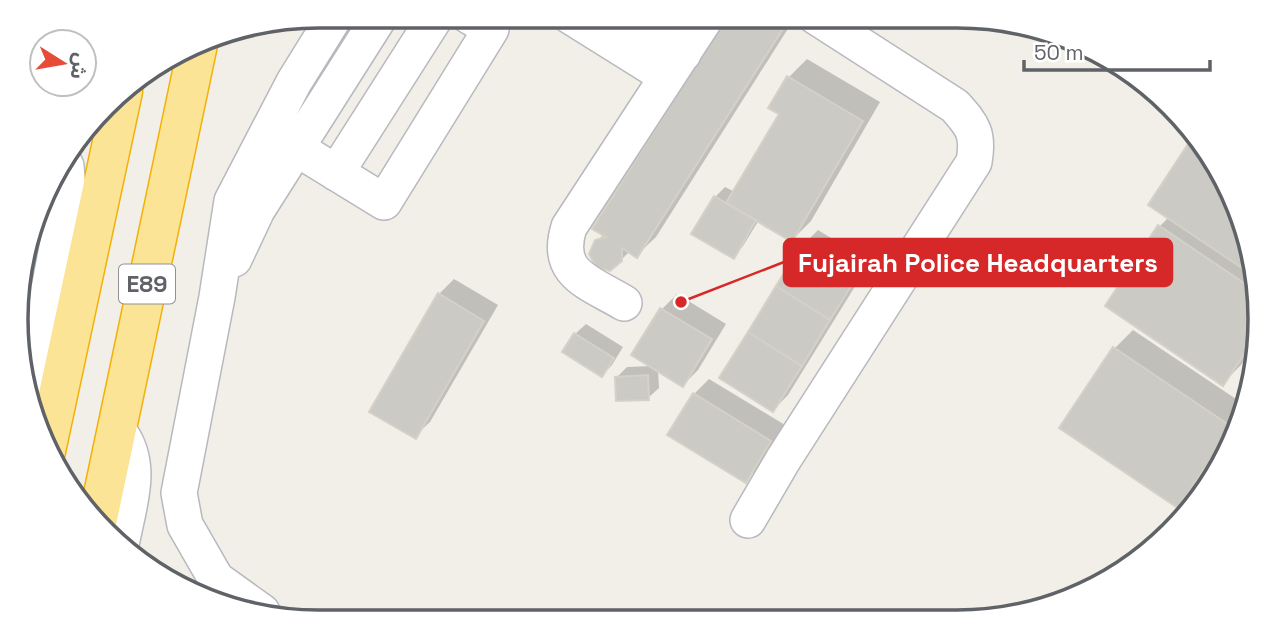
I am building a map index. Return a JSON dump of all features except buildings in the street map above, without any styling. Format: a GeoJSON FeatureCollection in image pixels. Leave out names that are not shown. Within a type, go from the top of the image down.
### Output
{"type":"FeatureCollection","features":[{"type":"Feature","properties":{"kind":"highway","name":"E89"},"geometry":{"type":"LineString","coordinates":[[100,511],[196,56]]}},
{"type":"Feature","properties":{"kind":"highway","name":"E89"},"geometry":{"type":"LineString","coordinates":[[50,431],[118,108]]}},
{"type":"Feature","properties":{"kind":"street"},"geometry":{"type":"LineString","coordinates":[[246,600],[216,579],[184,525],[179,493],[217,297],[232,201],[294,82],[328,28]]}},
{"type":"Feature","properties":{"kind":"street"},"geometry":{"type":"LineString","coordinates":[[217,297],[257,210],[372,28]]}},
{"type":"Feature","properties":{"kind":"street"},"geometry":{"type":"LineString","coordinates":[[337,173],[428,28]]}},
{"type":"Feature","properties":{"kind":"street"},"geometry":{"type":"LineString","coordinates":[[296,148],[384,202],[489,28]]}},
{"type":"Feature","properties":{"kind":"street"},"geometry":{"type":"LineString","coordinates":[[595,28],[674,65]]}},
{"type":"Feature","properties":{"kind":"street"},"geometry":{"type":"LineString","coordinates":[[635,28],[674,65]]}},
{"type":"Feature","properties":{"kind":"street"},"geometry":{"type":"LineString","coordinates":[[624,303],[573,272],[566,262],[563,246],[569,227],[699,28]]}},
{"type":"Feature","properties":{"kind":"street"},"geometry":{"type":"LineString","coordinates":[[748,520],[783,460],[974,162],[977,144],[972,125],[955,106],[834,28]]}},
{"type":"Feature","properties":{"kind":"street"},"geometry":{"type":"LineString","coordinates":[[34,378],[68,191],[67,174]]}},
{"type":"Feature","properties":{"kind":"street"},"geometry":{"type":"LineString","coordinates":[[117,429],[130,448],[134,471],[123,534]]}},
{"type":"Feature","properties":{"kind":"place","name":"Fujairah Police Headquarters"},"geometry":{"type":"Point","coordinates":[681,302]}}]}
